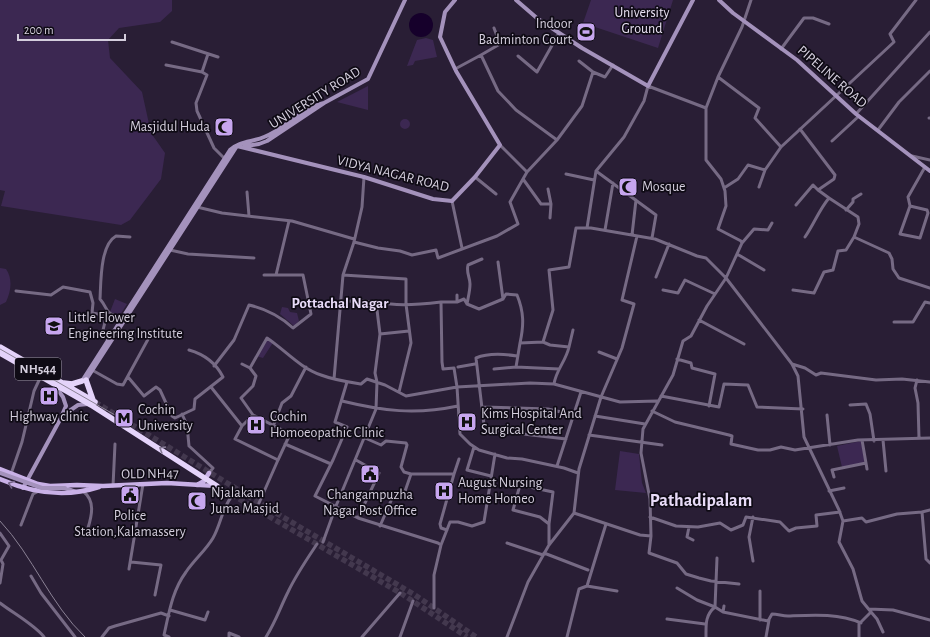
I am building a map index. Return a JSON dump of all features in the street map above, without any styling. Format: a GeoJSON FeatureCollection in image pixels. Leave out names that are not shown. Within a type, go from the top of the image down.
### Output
{"type":"FeatureCollection","features":[{"type":"Feature","properties":{"kind":"highway","name":"NH544"},"geometry":{"type":"LineString","coordinates":[[0,347],[62,383],[78,395]]}},
{"type":"Feature","properties":{"kind":"highway","name":"NH544"},"geometry":{"type":"LineString","coordinates":[[0,353],[78,395]]}},
{"type":"Feature","properties":{"kind":"highway"},"geometry":{"type":"LineString","coordinates":[[62,383],[72,384],[84,380],[93,403]]}},
{"type":"Feature","properties":{"kind":"highway"},"geometry":{"type":"LineString","coordinates":[[78,395],[208,475],[217,486]]}},
{"type":"Feature","properties":{"kind":"main road","name":"UNIVERSITY ROAD"},"geometry":{"type":"LineString","coordinates":[[237,146],[252,146],[267,141],[324,103],[368,79],[405,0]]}},
{"type":"Feature","properties":{"kind":"main road"},"geometry":{"type":"LineString","coordinates":[[455,0],[445,12],[440,37],[455,69],[500,145]]}},
{"type":"Feature","properties":{"kind":"main road"},"geometry":{"type":"LineString","coordinates":[[516,0],[538,19],[559,33],[648,86],[693,0]]}},
{"type":"Feature","properties":{"kind":"main road","name":"PIPELINE ROAD"},"geometry":{"type":"LineString","coordinates":[[719,0],[744,21],[797,60],[858,115],[930,171]]}},
{"type":"Feature","properties":{"kind":"main road","name":"VIDYA NAGAR ROAD"},"geometry":{"type":"LineString","coordinates":[[237,146],[364,177],[433,199],[452,202],[500,145]]}},
{"type":"Feature","properties":{"kind":"main road"},"geometry":{"type":"LineString","coordinates":[[84,380],[108,338],[224,158],[237,146]]}},
{"type":"Feature","properties":{"kind":"main road"},"geometry":{"type":"LineString","coordinates":[[84,380],[170,250],[231,152]]}},
{"type":"Feature","properties":{"kind":"main road"},"geometry":{"type":"LineString","coordinates":[[23,488],[66,406],[63,397],[52,382]]}},
{"type":"Feature","properties":{"kind":"main road"},"geometry":{"type":"LineString","coordinates":[[62,416],[78,405],[93,403]]}},
{"type":"Feature","properties":{"kind":"main road","name":"OLD NH47"},"geometry":{"type":"LineString","coordinates":[[0,470],[50,486],[113,486],[143,484],[217,486]]}},
{"type":"Feature","properties":{"kind":"main road"},"geometry":{"type":"LineString","coordinates":[[0,473],[42,488],[65,488],[76,485]]}},
{"type":"Feature","properties":{"kind":"main road"},"geometry":{"type":"LineString","coordinates":[[197,485],[208,475]]}},
{"type":"Feature","properties":{"kind":"main road","name":"OLD NH47"},"geometry":{"type":"LineString","coordinates":[[0,479],[23,488],[47,493],[84,492],[103,486]]}},
{"type":"Feature","properties":{"kind":"main road"},"geometry":{"type":"LineString","coordinates":[[84,485],[84,492]]}},
{"type":"Feature","properties":{"kind":"main road"},"geometry":{"type":"LineString","coordinates":[[65,488],[77,492]]}},
{"type":"Feature","properties":{"kind":"street"},"geometry":{"type":"LineString","coordinates":[[742,244],[741,241],[718,229],[726,206],[724,188],[721,179],[706,160],[706,108],[718,77],[744,21],[751,0]]}},
{"type":"Feature","properties":{"kind":"street"},"geometry":{"type":"LineString","coordinates":[[760,187],[764,170],[781,147],[835,95],[894,42],[890,34],[891,32],[900,23],[916,0]]}},
{"type":"Feature","properties":{"kind":"street"},"geometry":{"type":"LineString","coordinates":[[781,49],[804,18],[813,18],[829,24]]}},
{"type":"Feature","properties":{"kind":"street"},"geometry":{"type":"LineString","coordinates":[[455,69],[500,44],[494,28]]}},
{"type":"Feature","properties":{"kind":"street"},"geometry":{"type":"LineString","coordinates":[[832,141],[858,115],[930,32]]}},
{"type":"Feature","properties":{"kind":"street"},"geometry":{"type":"LineString","coordinates":[[518,56],[537,72],[559,33]]}},
{"type":"Feature","properties":{"kind":"street"},"geometry":{"type":"LineString","coordinates":[[172,42],[218,57]]}},
{"type":"Feature","properties":{"kind":"street"},"geometry":{"type":"LineString","coordinates":[[202,72],[208,54]]}},
{"type":"Feature","properties":{"kind":"street"},"geometry":{"type":"LineString","coordinates":[[480,55],[498,91],[516,110],[557,140]]}},
{"type":"Feature","properties":{"kind":"street"},"geometry":{"type":"LineString","coordinates":[[579,61],[593,72],[605,77],[613,65]]}},
{"type":"Feature","properties":{"kind":"street"},"geometry":{"type":"LineString","coordinates":[[166,64],[202,72],[207,75],[198,95],[196,103],[197,111],[214,148],[224,158]]}},
{"type":"Feature","properties":{"kind":"street"},"geometry":{"type":"LineString","coordinates":[[878,130],[903,98],[930,71]]}},
{"type":"Feature","properties":{"kind":"street"},"geometry":{"type":"LineString","coordinates":[[197,207],[289,221],[378,248],[400,251],[412,255],[436,250],[438,258],[497,236],[518,224],[510,202],[527,172],[557,140],[582,106],[593,72]]}},
{"type":"Feature","properties":{"kind":"street"},"geometry":{"type":"LineString","coordinates":[[718,77],[759,108],[755,118],[781,147]]}},
{"type":"Feature","properties":{"kind":"street"},"geometry":{"type":"LineString","coordinates":[[587,228],[596,170],[624,137],[644,101],[648,86],[706,108]]}},
{"type":"Feature","properties":{"kind":"street"},"geometry":{"type":"LineString","coordinates":[[800,129],[835,175],[834,179],[818,190]]}},
{"type":"Feature","properties":{"kind":"street"},"geometry":{"type":"LineString","coordinates":[[500,145],[527,172]]}},
{"type":"Feature","properties":{"kind":"street"},"geometry":{"type":"LineString","coordinates":[[911,156],[930,160]]}},
{"type":"Feature","properties":{"kind":"street"},"geometry":{"type":"LineString","coordinates":[[724,188],[738,179],[748,165],[764,170]]}},
{"type":"Feature","properties":{"kind":"street"},"geometry":{"type":"LineString","coordinates":[[910,206],[927,210],[928,213],[920,238],[900,234],[910,206],[908,197],[925,167]]}},
{"type":"Feature","properties":{"kind":"street"},"geometry":{"type":"LineString","coordinates":[[596,170],[656,215],[652,238]]}},
{"type":"Feature","properties":{"kind":"street"},"geometry":{"type":"LineString","coordinates":[[566,174],[594,180]]}},
{"type":"Feature","properties":{"kind":"street"},"geometry":{"type":"LineString","coordinates":[[475,176],[496,194]]}},
{"type":"Feature","properties":{"kind":"street"},"geometry":{"type":"LineString","coordinates":[[334,379],[343,275],[354,241],[362,207],[364,177]]}},
{"type":"Feature","properties":{"kind":"street"},"geometry":{"type":"LineString","coordinates":[[523,179],[541,204],[551,204]]}},
{"type":"Feature","properties":{"kind":"street"},"geometry":{"type":"LineString","coordinates":[[605,230],[613,182]]}},
{"type":"Feature","properties":{"kind":"street"},"geometry":{"type":"LineString","coordinates":[[793,290],[814,293],[824,272],[833,270],[838,251],[846,250],[854,237],[859,219],[813,185],[796,205]]}},
{"type":"Feature","properties":{"kind":"street"},"geometry":{"type":"LineString","coordinates":[[548,188],[551,204],[550,218]]}},
{"type":"Feature","properties":{"kind":"street"},"geometry":{"type":"LineString","coordinates":[[248,192],[249,216]]}},
{"type":"Feature","properties":{"kind":"street"},"geometry":{"type":"LineString","coordinates":[[846,210],[853,202],[853,199],[861,194]]}},
{"type":"Feature","properties":{"kind":"street"},"geometry":{"type":"LineString","coordinates":[[805,237],[817,217],[818,210],[829,198]]}},
{"type":"Feature","properties":{"kind":"street"},"geometry":{"type":"LineString","coordinates":[[632,235],[636,200]]}},
{"type":"Feature","properties":{"kind":"street"},"geometry":{"type":"LineString","coordinates":[[452,202],[462,248]]}},
{"type":"Feature","properties":{"kind":"street"},"geometry":{"type":"LineString","coordinates":[[276,275],[289,221]]}},
{"type":"Feature","properties":{"kind":"street"},"geometry":{"type":"LineString","coordinates":[[738,584],[717,582],[686,574],[677,564],[649,553],[651,536],[650,499],[641,453],[641,442],[645,424],[673,375],[683,341],[691,336],[699,320],[726,278],[742,244],[754,230],[768,230],[772,223]]}},
{"type":"Feature","properties":{"kind":"street"},"geometry":{"type":"LineString","coordinates":[[543,342],[553,310],[549,270],[569,267],[576,228],[605,230],[652,238],[697,256],[706,258],[726,278],[777,342],[792,364],[798,376],[803,409],[804,437],[829,492],[840,512],[843,521],[839,542],[853,568],[862,601],[876,616],[883,632]]}},
{"type":"Feature","properties":{"kind":"street"},"geometry":{"type":"LineString","coordinates":[[122,317],[107,312],[105,305],[100,299],[104,256],[108,243],[116,236],[130,237]]}},
{"type":"Feature","properties":{"kind":"street"},"geometry":{"type":"LineString","coordinates":[[507,637],[528,582],[549,544],[574,513],[578,473],[601,397],[622,348],[634,304],[622,300],[637,236]]}},
{"type":"Feature","properties":{"kind":"street"},"geometry":{"type":"LineString","coordinates":[[854,237],[888,253],[892,259],[893,269],[900,278],[930,288]]}},
{"type":"Feature","properties":{"kind":"street"},"geometry":{"type":"LineString","coordinates":[[656,276],[669,244]]}},
{"type":"Feature","properties":{"kind":"street"},"geometry":{"type":"LineString","coordinates":[[170,250],[188,254],[254,258]]}},
{"type":"Feature","properties":{"kind":"street"},"geometry":{"type":"LineString","coordinates":[[737,254],[764,270]]}},
{"type":"Feature","properties":{"kind":"street"},"geometry":{"type":"LineString","coordinates":[[467,304],[470,282],[467,276],[467,267],[468,265],[482,259]]}},
{"type":"Feature","properties":{"kind":"street"},"geometry":{"type":"LineString","coordinates":[[498,262],[503,299]]}},
{"type":"Feature","properties":{"kind":"street"},"geometry":{"type":"LineString","coordinates":[[214,366],[234,340],[249,305],[271,312],[293,328],[311,314],[303,275],[264,275]]}},
{"type":"Feature","properties":{"kind":"street"},"geometry":{"type":"LineString","coordinates":[[343,275],[406,279],[406,304],[411,343],[399,392]]}},
{"type":"Feature","properties":{"kind":"street"},"geometry":{"type":"LineString","coordinates":[[663,290],[678,294],[685,280],[715,294]]}},
{"type":"Feature","properties":{"kind":"street"},"geometry":{"type":"LineString","coordinates":[[16,291],[51,295],[63,287],[90,292],[93,303],[92,313],[104,315],[106,318],[102,334],[108,338]]}},
{"type":"Feature","properties":{"kind":"street"},"geometry":{"type":"LineString","coordinates":[[457,294],[457,302]]}},
{"type":"Feature","properties":{"kind":"street"},"geometry":{"type":"LineString","coordinates":[[341,303],[357,300],[392,304],[425,304],[457,302],[464,299],[467,304],[479,309],[503,299],[506,294],[516,294],[518,296],[523,315],[523,332],[516,367]]}},
{"type":"Feature","properties":{"kind":"street"},"geometry":{"type":"LineString","coordinates":[[323,542],[336,506],[376,409],[377,382],[375,373],[380,334],[376,302]]}},
{"type":"Feature","properties":{"kind":"street"},"geometry":{"type":"LineString","coordinates":[[441,302],[443,369],[454,368],[457,387],[460,434],[474,447],[507,458],[522,459],[556,466],[578,473]]}},
{"type":"Feature","properties":{"kind":"street"},"geometry":{"type":"LineString","coordinates":[[894,322],[912,322],[925,302],[930,303]]}},
{"type":"Feature","properties":{"kind":"street"},"geometry":{"type":"LineString","coordinates":[[699,320],[744,344]]}},
{"type":"Feature","properties":{"kind":"street"},"geometry":{"type":"LineString","coordinates":[[554,384],[555,376],[568,354],[573,330]]}},
{"type":"Feature","properties":{"kind":"street"},"geometry":{"type":"LineString","coordinates":[[380,334],[409,331]]}},
{"type":"Feature","properties":{"kind":"street"},"geometry":{"type":"LineString","coordinates":[[92,370],[117,384],[123,385],[152,332]]}},
{"type":"Feature","properties":{"kind":"street"},"geometry":{"type":"LineString","coordinates":[[250,368],[267,338],[306,367],[321,375],[361,384],[367,379],[377,382],[406,396],[457,387],[479,385],[508,383],[554,384],[620,402],[657,402]]}},
{"type":"Feature","properties":{"kind":"street"},"geometry":{"type":"LineString","coordinates":[[683,341],[689,343]]}},
{"type":"Feature","properties":{"kind":"street"},"geometry":{"type":"LineString","coordinates":[[520,343],[543,342],[550,345],[569,347]]}},
{"type":"Feature","properties":{"kind":"street"},"geometry":{"type":"LineString","coordinates":[[128,376],[144,396],[158,387],[162,391],[173,417],[194,409],[195,399],[211,388],[223,377],[203,354],[189,350]]}},
{"type":"Feature","properties":{"kind":"street"},"geometry":{"type":"LineString","coordinates":[[600,352],[617,359]]}},
{"type":"Feature","properties":{"kind":"street"},"geometry":{"type":"LineString","coordinates":[[517,356],[503,354],[495,356],[485,355],[476,358],[475,364],[484,424],[498,431],[566,439]]}},
{"type":"Feature","properties":{"kind":"street"},"geometry":{"type":"LineString","coordinates":[[677,359],[691,363],[692,368],[715,374],[709,406]]}},
{"type":"Feature","properties":{"kind":"street"},"geometry":{"type":"LineString","coordinates":[[242,364],[250,368],[256,376],[255,383],[240,398],[253,415],[274,424],[290,434],[259,504]]}},
{"type":"Feature","properties":{"kind":"street"},"geometry":{"type":"LineString","coordinates":[[458,367],[475,364]]}},
{"type":"Feature","properties":{"kind":"street"},"geometry":{"type":"LineString","coordinates":[[792,364],[805,368],[816,375],[821,373],[876,380],[917,380],[930,382]]}},
{"type":"Feature","properties":{"kind":"street"},"geometry":{"type":"LineString","coordinates":[[274,424],[282,403],[291,396],[306,367]]}},
{"type":"Feature","properties":{"kind":"street"},"geometry":{"type":"LineString","coordinates":[[494,369],[516,367],[559,370]]}},
{"type":"Feature","properties":{"kind":"street"},"geometry":{"type":"LineString","coordinates":[[11,474],[22,442],[34,392],[41,376]]}},
{"type":"Feature","properties":{"kind":"street"},"geometry":{"type":"LineString","coordinates":[[917,380],[915,388],[918,403],[919,438]]}},
{"type":"Feature","properties":{"kind":"street"},"geometry":{"type":"LineString","coordinates":[[347,382],[334,422],[347,427],[331,464],[314,496],[358,518],[438,543],[441,546]]}},
{"type":"Feature","properties":{"kind":"street"},"geometry":{"type":"LineString","coordinates":[[661,396],[719,407],[724,384],[748,385],[757,407],[803,409]]}},
{"type":"Feature","properties":{"kind":"street"},"geometry":{"type":"LineString","coordinates":[[211,388],[242,426]]}},
{"type":"Feature","properties":{"kind":"street"},"geometry":{"type":"LineString","coordinates":[[556,466],[581,392]]}},
{"type":"Feature","properties":{"kind":"street"},"geometry":{"type":"LineString","coordinates":[[639,402],[640,398]]}},
{"type":"Feature","properties":{"kind":"street"},"geometry":{"type":"LineString","coordinates":[[342,401],[376,409],[423,412],[458,406]]}},
{"type":"Feature","properties":{"kind":"street"},"geometry":{"type":"LineString","coordinates":[[850,405],[866,404],[870,414],[874,441]]}},
{"type":"Feature","properties":{"kind":"street"},"geometry":{"type":"LineString","coordinates":[[482,407],[548,409],[574,415]]}},
{"type":"Feature","properties":{"kind":"street"},"geometry":{"type":"LineString","coordinates":[[652,411],[681,424],[732,436],[731,444],[758,450],[770,450],[781,447],[795,450],[809,449],[862,440],[874,441],[930,438]]}},
{"type":"Feature","properties":{"kind":"street"},"geometry":{"type":"LineString","coordinates":[[182,414],[187,424],[189,446],[213,468],[208,475]]}},
{"type":"Feature","properties":{"kind":"street"},"geometry":{"type":"LineString","coordinates":[[253,415],[242,426],[235,439],[278,460]]}},
{"type":"Feature","properties":{"kind":"street"},"geometry":{"type":"LineString","coordinates":[[827,415],[830,445]]}},
{"type":"Feature","properties":{"kind":"street"},"geometry":{"type":"LineString","coordinates":[[596,416],[645,424]]}},
{"type":"Feature","properties":{"kind":"street"},"geometry":{"type":"LineString","coordinates":[[589,435],[662,445]]}},
{"type":"Feature","properties":{"kind":"street"},"geometry":{"type":"LineString","coordinates":[[365,438],[381,445],[386,441],[406,442],[407,445],[401,467],[404,472],[411,474],[454,474]]}},
{"type":"Feature","properties":{"kind":"street"},"geometry":{"type":"LineString","coordinates":[[862,440],[867,470]]}},
{"type":"Feature","properties":{"kind":"street"},"geometry":{"type":"LineString","coordinates":[[883,440],[886,471]]}},
{"type":"Feature","properties":{"kind":"street"},"geometry":{"type":"LineString","coordinates":[[113,486],[115,444]]}},
{"type":"Feature","properties":{"kind":"street"},"geometry":{"type":"LineString","coordinates":[[285,444],[331,464]]}},
{"type":"Feature","properties":{"kind":"street"},"geometry":{"type":"LineString","coordinates":[[474,447],[467,470],[492,476]]}},
{"type":"Feature","properties":{"kind":"street"},"geometry":{"type":"LineString","coordinates":[[434,608],[434,575],[441,546],[450,522],[472,526],[484,522],[495,454]]}},
{"type":"Feature","properties":{"kind":"street"},"geometry":{"type":"LineString","coordinates":[[447,530],[441,528],[440,524],[459,459]]}},
{"type":"Feature","properties":{"kind":"street"},"geometry":{"type":"LineString","coordinates":[[356,460],[379,473],[358,518]]}},
{"type":"Feature","properties":{"kind":"street"},"geometry":{"type":"LineString","coordinates":[[834,478],[832,470],[866,463]]}},
{"type":"Feature","properties":{"kind":"street"},"geometry":{"type":"LineString","coordinates":[[380,526],[394,494],[403,497],[411,474]]}},
{"type":"Feature","properties":{"kind":"street"},"geometry":{"type":"LineString","coordinates":[[129,569],[143,484]]}},
{"type":"Feature","properties":{"kind":"street"},"geometry":{"type":"LineString","coordinates":[[549,524],[540,517],[513,510],[520,485],[553,492],[549,524],[549,544]]}},
{"type":"Feature","properties":{"kind":"street"},"geometry":{"type":"LineString","coordinates":[[829,492],[844,488]]}},
{"type":"Feature","properties":{"kind":"street"},"geometry":{"type":"LineString","coordinates":[[21,525],[33,494],[39,491]]}},
{"type":"Feature","properties":{"kind":"street"},"geometry":{"type":"LineString","coordinates":[[84,492],[89,496],[92,505],[92,516],[88,528]]}},
{"type":"Feature","properties":{"kind":"street"},"geometry":{"type":"LineString","coordinates":[[170,637],[164,636],[171,601],[177,587],[185,573],[210,543],[220,524],[224,506],[232,496]]}},
{"type":"Feature","properties":{"kind":"street"},"geometry":{"type":"LineString","coordinates":[[843,521],[862,518],[866,522],[897,514],[930,510]]}},
{"type":"Feature","properties":{"kind":"street"},"geometry":{"type":"LineString","coordinates":[[650,517],[670,525],[698,527],[720,523],[729,529],[734,529],[743,525],[746,517],[753,517],[780,522],[789,531],[796,528],[817,526],[816,515],[840,512]]}},
{"type":"Feature","properties":{"kind":"street"},"geometry":{"type":"LineString","coordinates":[[922,512],[926,559],[930,562]]}},
{"type":"Feature","properties":{"kind":"street"},"geometry":{"type":"LineString","coordinates":[[574,513],[606,524],[651,536]]}},
{"type":"Feature","properties":{"kind":"street"},"geometry":{"type":"LineString","coordinates":[[753,517],[749,537],[753,561]]}},
{"type":"Feature","properties":{"kind":"street"},"geometry":{"type":"LineString","coordinates":[[587,586],[606,524]]}},
{"type":"Feature","properties":{"kind":"street"},"geometry":{"type":"LineString","coordinates":[[689,527],[687,537],[693,540]]}},
{"type":"Feature","properties":{"kind":"street"},"geometry":{"type":"LineString","coordinates":[[136,532],[157,534]]}},
{"type":"Feature","properties":{"kind":"street"},"geometry":{"type":"LineString","coordinates":[[0,533],[9,546],[2,558],[3,564],[0,583]]}},
{"type":"Feature","properties":{"kind":"street"},"geometry":{"type":"LineString","coordinates":[[266,637],[278,617],[287,593],[298,572],[317,544]]}},
{"type":"Feature","properties":{"kind":"street"},"geometry":{"type":"LineString","coordinates":[[507,544],[544,554],[588,570]]}},
{"type":"Feature","properties":{"kind":"street"},"geometry":{"type":"LineString","coordinates":[[715,607],[717,558]]}},
{"type":"Feature","properties":{"kind":"street"},"geometry":{"type":"LineString","coordinates":[[131,562],[161,565],[155,595]]}},
{"type":"Feature","properties":{"kind":"street"},"geometry":{"type":"LineString","coordinates":[[31,576],[41,593],[75,637]]}},
{"type":"Feature","properties":{"kind":"street"},"geometry":{"type":"LineString","coordinates":[[567,637],[579,589],[587,586],[617,592]]}},
{"type":"Feature","properties":{"kind":"street"},"geometry":{"type":"LineString","coordinates":[[677,588],[697,600],[723,612],[760,620],[769,620]]}},
{"type":"Feature","properties":{"kind":"street"},"geometry":{"type":"LineString","coordinates":[[760,591],[760,620]]}},
{"type":"Feature","properties":{"kind":"street"},"geometry":{"type":"LineString","coordinates":[[362,637],[400,592]]}},
{"type":"Feature","properties":{"kind":"street"},"geometry":{"type":"LineString","coordinates":[[400,637],[412,601]]}},
{"type":"Feature","properties":{"kind":"street"},"geometry":{"type":"LineString","coordinates":[[0,603],[23,621],[39,630],[44,637]]}},
{"type":"Feature","properties":{"kind":"street"},"geometry":{"type":"LineString","coordinates":[[723,612],[724,606]]}},
{"type":"Feature","properties":{"kind":"street"},"geometry":{"type":"LineString","coordinates":[[706,637],[705,624],[710,610],[715,607]]}},
{"type":"Feature","properties":{"kind":"street"},"geometry":{"type":"LineString","coordinates":[[170,610],[204,620],[208,612]]}},
{"type":"Feature","properties":{"kind":"street"},"geometry":{"type":"LineString","coordinates":[[870,611],[893,610],[930,620]]}},
{"type":"Feature","properties":{"kind":"street"},"geometry":{"type":"LineString","coordinates":[[859,637],[861,623],[870,611]]}},
{"type":"Feature","properties":{"kind":"street"},"geometry":{"type":"LineString","coordinates":[[102,637],[109,628],[115,626],[161,613],[169,616]]}},
{"type":"Feature","properties":{"kind":"street"},"geometry":{"type":"LineString","coordinates":[[766,637],[769,620],[772,614],[789,616],[797,614],[845,617],[861,623]]}},
{"type":"Feature","properties":{"kind":"street"},"geometry":{"type":"LineString","coordinates":[[667,619],[705,624]]}},
{"type":"Feature","properties":{"kind":"street"},"geometry":{"type":"LineString","coordinates":[[228,637],[229,633],[239,637]]}},
{"type":"Feature","properties":{"kind":"green space"},"geometry":{"type":"Polygon","coordinates":[[[0,0],[172,0],[172,11],[160,22],[119,28],[108,40],[110,58],[142,92],[151,133],[165,153],[161,179],[130,220],[121,225],[1,206],[5,191],[0,190],[0,0]]]}},
{"type":"Feature","properties":{"kind":"green space","name":"University Ground"},"geometry":{"type":"Polygon","coordinates":[[[591,0],[673,0],[658,48],[583,23],[591,0]]]}},
{"type":"Feature","properties":{"kind":"green space","name":"Indoor Badminton Court"},"geometry":{"type":"Polygon","coordinates":[[[581,27],[592,30],[590,37],[579,34],[581,27]]]}},
{"type":"Feature","properties":{"kind":"green space"},"geometry":{"type":"Polygon","coordinates":[[[426,38],[433,40],[437,57],[415,61],[413,65],[407,66],[417,40],[426,38]]]}},
{"type":"Feature","properties":{"kind":"green space"},"geometry":{"type":"Polygon","coordinates":[[[368,86],[368,110],[337,102],[368,86]]]}},
{"type":"Feature","properties":{"kind":"green space"},"geometry":{"type":"Polygon","coordinates":[[[403,119],[407,119],[409,120],[409,128],[403,129],[400,126],[400,122],[403,119]]]}},
{"type":"Feature","properties":{"kind":"green space"},"geometry":{"type":"Polygon","coordinates":[[[0,268],[6,269],[10,277],[10,285],[6,302],[0,305],[0,268]]]}},
{"type":"Feature","properties":{"kind":"green space"},"geometry":{"type":"Polygon","coordinates":[[[115,299],[127,304],[120,315],[110,312],[115,299]]]}},
{"type":"Feature","properties":{"kind":"green space"},"geometry":{"type":"Polygon","coordinates":[[[282,307],[288,308],[290,312],[297,313],[299,321],[294,326],[280,314],[282,307]]]}},
{"type":"Feature","properties":{"kind":"green space"},"geometry":{"type":"Polygon","coordinates":[[[268,337],[274,341],[263,358],[256,356],[268,337]]]}},
{"type":"Feature","properties":{"kind":"green space"},"geometry":{"type":"Polygon","coordinates":[[[861,441],[865,463],[842,467],[837,446],[861,441]]]}},
{"type":"Feature","properties":{"kind":"green space"},"geometry":{"type":"Polygon","coordinates":[[[620,451],[639,454],[642,483],[646,493],[615,490],[620,451]]]}},
{"type":"Feature","properties":{"kind":"shaded area"},"geometry":{"type":"Polygon","coordinates":[[[421,13],[429,17],[433,25],[429,33],[421,37],[413,33],[409,25],[413,17],[421,13]]]}},
{"type":"Feature","properties":{"kind":"tunnel"},"geometry":{"type":"LineString","coordinates":[[95,402],[271,510],[415,595],[476,637]]}},
{"type":"Feature","properties":{"kind":"tunnel"},"geometry":{"type":"LineString","coordinates":[[217,486],[402,594],[467,637]]}},
{"type":"Feature","properties":{"kind":"railway"},"geometry":{"type":"LineString","coordinates":[[0,349],[122,419]]}},
{"type":"Feature","properties":{"kind":"railway"},"geometry":{"type":"LineString","coordinates":[[0,521],[22,549],[51,595],[85,637]]}},
{"type":"Feature","properties":{"kind":"place","name":"Indoor Badminton Court"},"geometry":{"type":"Point","coordinates":[586,32]}},
{"type":"Feature","properties":{"kind":"place","name":"Masjidul Huda"},"geometry":{"type":"Point","coordinates":[224,127]}},
{"type":"Feature","properties":{"kind":"place","name":"Mosque"},"geometry":{"type":"Point","coordinates":[628,187]}},
{"type":"Feature","properties":{"kind":"place","name":"Little Flower Engineering Institute"},"geometry":{"type":"Point","coordinates":[54,326]}},
{"type":"Feature","properties":{"kind":"place","name":"Highway clinic"},"geometry":{"type":"Point","coordinates":[49,396]}},
{"type":"Feature","properties":{"kind":"place","name":"Cochin University"},"geometry":{"type":"Point","coordinates":[124,418]}},
{"type":"Feature","properties":{"kind":"place","name":"Kims Hospital And Surgical Center"},"geometry":{"type":"Point","coordinates":[467,422]}},
{"type":"Feature","properties":{"kind":"place","name":"Cochin Homoeopathic Clinic"},"geometry":{"type":"Point","coordinates":[256,425]}},
{"type":"Feature","properties":{"kind":"place","name":"Changampuzha Nagar Post Office"},"geometry":{"type":"Point","coordinates":[370,474]}},
{"type":"Feature","properties":{"kind":"place","name":"August Nursing Home Homeo"},"geometry":{"type":"Point","coordinates":[444,491]}},
{"type":"Feature","properties":{"kind":"place","name":"Police Station,Kalamassery"},"geometry":{"type":"Point","coordinates":[130,495]}},
{"type":"Feature","properties":{"kind":"place","name":"Njalakam Juma Masjid"},"geometry":{"type":"Point","coordinates":[197,501]}},
{"type":"Feature","properties":{"kind":"district","name":"Pottachal Nagar"},"geometry":{"type":"Point","coordinates":[340,303]}},
{"type":"Feature","properties":{"kind":"district","name":"Pathadipalam"},"geometry":{"type":"Point","coordinates":[701,501]}}]}
